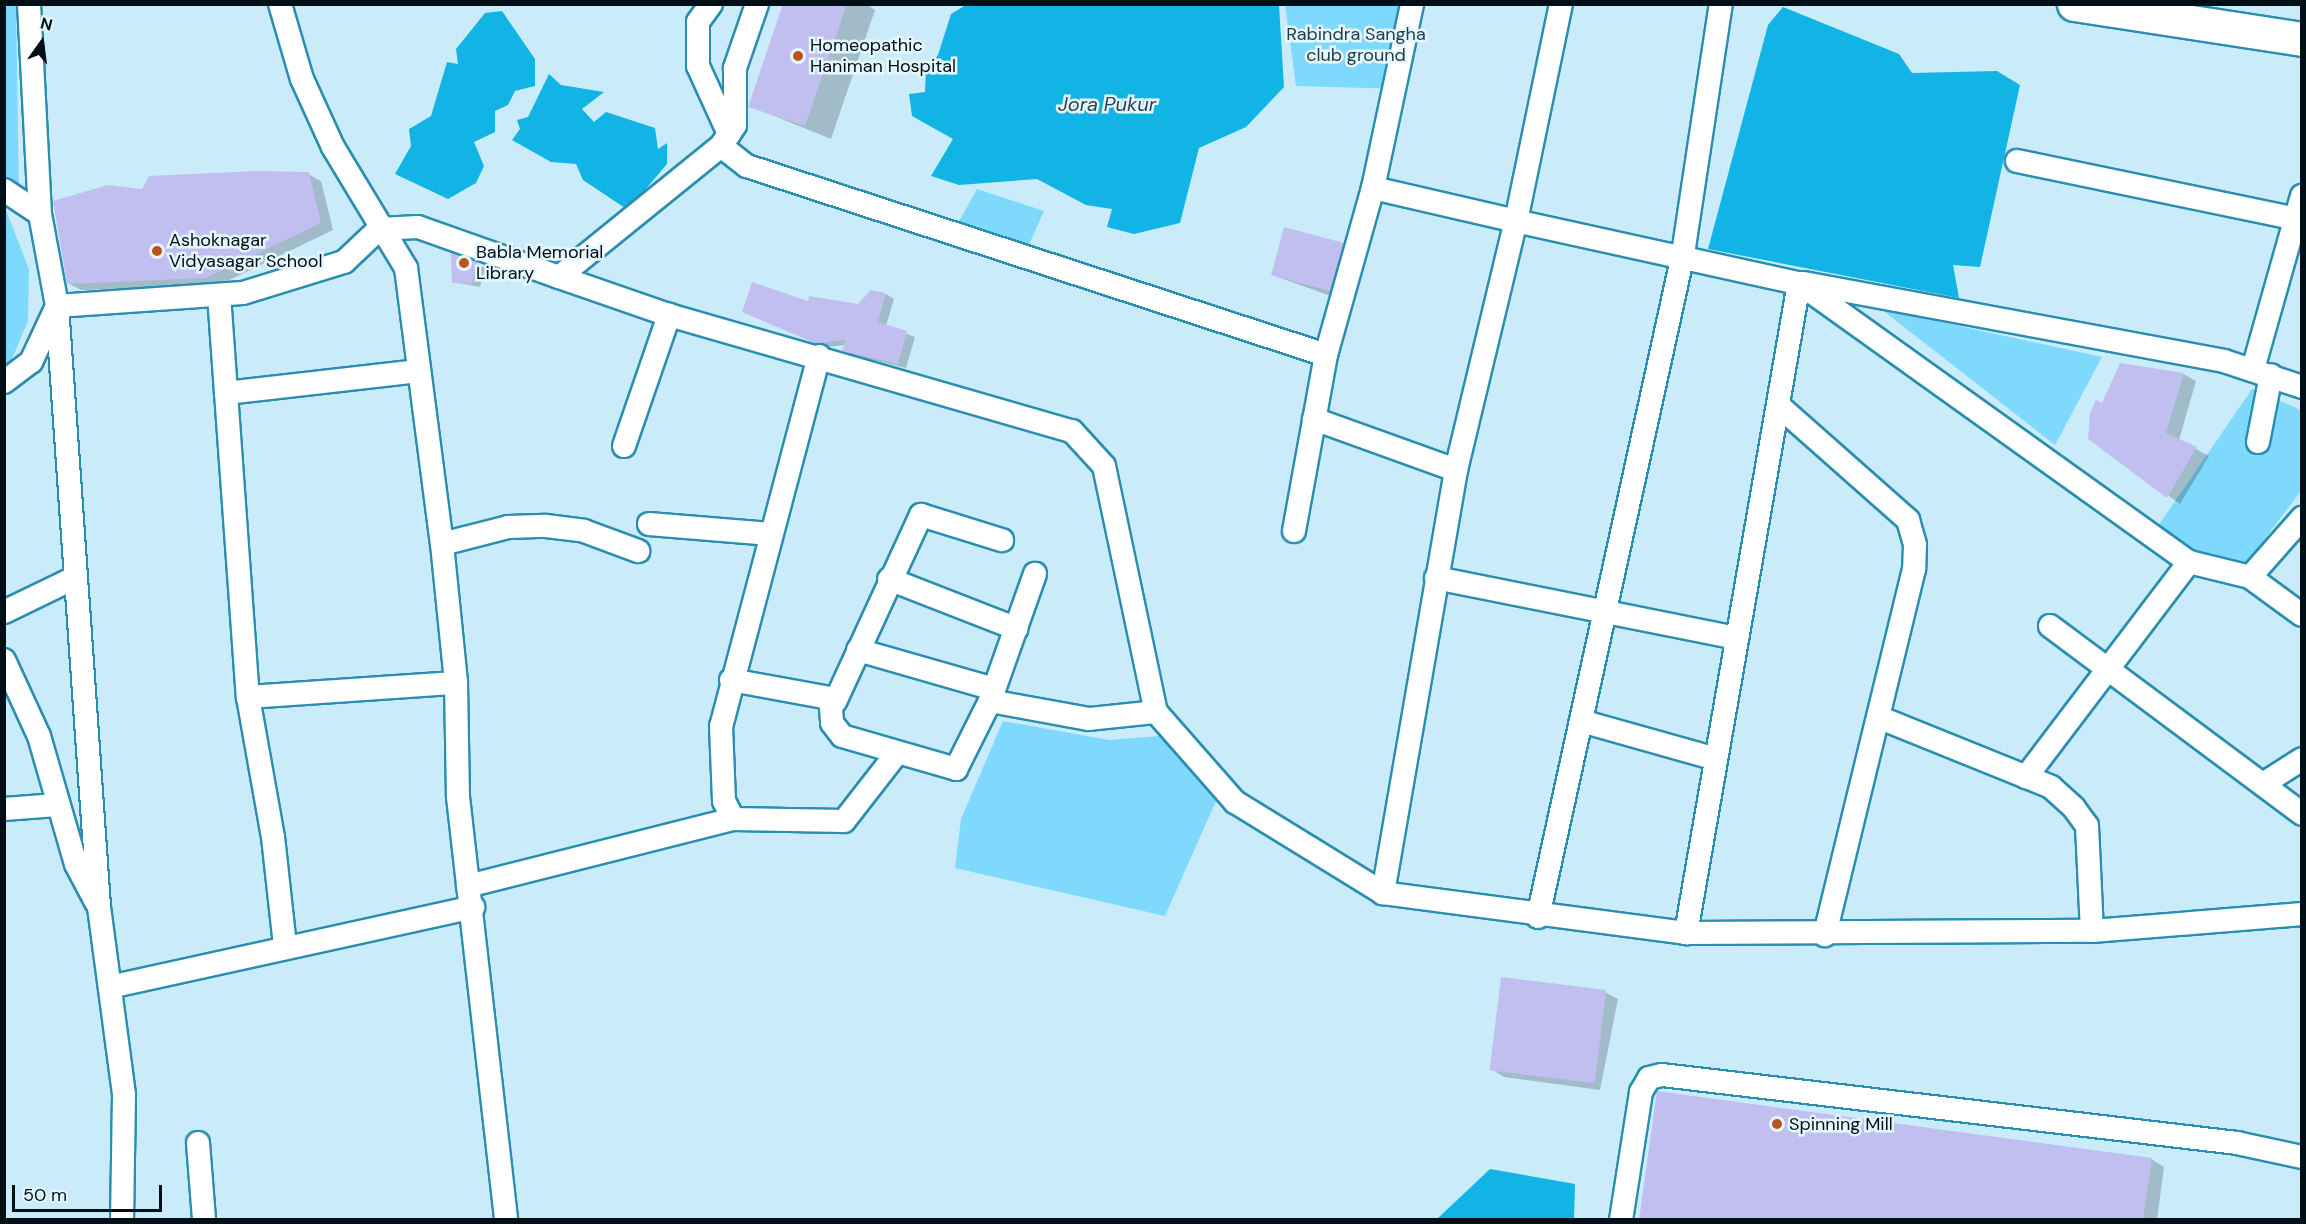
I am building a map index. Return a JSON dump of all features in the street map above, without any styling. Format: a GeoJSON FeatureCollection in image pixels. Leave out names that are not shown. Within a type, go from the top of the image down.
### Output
{"type":"FeatureCollection","features":[{"type":"Feature","properties":{"kind":"main road"},"geometry":{"type":"LineString","coordinates":[[2074,4],[2164,13],[2301,39]]}},
{"type":"Feature","properties":{"kind":"street"},"geometry":{"type":"LineString","coordinates":[[29,4],[40,214],[57,306],[99,908],[124,1095],[122,1220]]}},
{"type":"Feature","properties":{"kind":"street"},"geometry":{"type":"LineString","coordinates":[[280,4],[302,79],[379,229],[406,268],[442,544],[456,683],[458,797],[506,1220]]}},
{"type":"Feature","properties":{"kind":"street"},"geometry":{"type":"LineString","coordinates":[[711,4],[698,22],[698,66],[725,140],[747,166],[1326,355]]}},
{"type":"Feature","properties":{"kind":"street"},"geometry":{"type":"LineString","coordinates":[[559,277],[725,140],[736,116],[735,68],[757,4]]}},
{"type":"Feature","properties":{"kind":"street"},"geometry":{"type":"LineString","coordinates":[[1294,531],[1326,355],[1373,188],[1412,4]]}},
{"type":"Feature","properties":{"kind":"street"},"geometry":{"type":"LineString","coordinates":[[1383,893],[1456,470],[1516,221],[1562,4]]}},
{"type":"Feature","properties":{"kind":"street"},"geometry":{"type":"LineString","coordinates":[[1538,917],[1683,254],[1721,4]]}},
{"type":"Feature","properties":{"kind":"street"},"geometry":{"type":"LineString","coordinates":[[2017,161],[2300,220]]}},
{"type":"Feature","properties":{"kind":"street"},"geometry":{"type":"LineString","coordinates":[[1373,188],[1516,221],[1683,254],[1799,283],[2262,372],[2301,387]]}},
{"type":"Feature","properties":{"kind":"street"},"geometry":{"type":"LineString","coordinates":[[4,190],[40,214]]}},
{"type":"Feature","properties":{"kind":"street"},"geometry":{"type":"LineString","coordinates":[[2258,442],[2262,372],[2300,220],[2301,196]]}},
{"type":"Feature","properties":{"kind":"street"},"geometry":{"type":"LineString","coordinates":[[57,306],[243,293],[344,262],[379,229],[418,227],[669,315],[1038,418],[1072,431],[1096,452],[1119,526],[1156,712],[1235,802],[1383,893],[1538,917],[1686,933],[1825,935],[2092,931],[2301,914]]}},
{"type":"Feature","properties":{"kind":"street"},"geometry":{"type":"LineString","coordinates":[[1686,933],[1799,283]]}},
{"type":"Feature","properties":{"kind":"street"},"geometry":{"type":"LineString","coordinates":[[1799,283],[2189,562],[2250,577],[2301,615]]}},
{"type":"Feature","properties":{"kind":"street"},"geometry":{"type":"LineString","coordinates":[[219,295],[248,697],[273,837],[285,946]]}},
{"type":"Feature","properties":{"kind":"street"},"geometry":{"type":"LineString","coordinates":[[4,382],[31,362],[57,306]]}},
{"type":"Feature","properties":{"kind":"street"},"geometry":{"type":"LineString","coordinates":[[624,446],[669,315]]}},
{"type":"Feature","properties":{"kind":"street"},"geometry":{"type":"LineString","coordinates":[[733,819],[724,801],[720,754],[731,680],[819,356]]}},
{"type":"Feature","properties":{"kind":"street"},"geometry":{"type":"LineString","coordinates":[[226,393],[419,371]]}},
{"type":"Feature","properties":{"kind":"street"},"geometry":{"type":"LineString","coordinates":[[1778,405],[1908,520],[1914,569],[1825,935]]}},
{"type":"Feature","properties":{"kind":"street"},"geometry":{"type":"LineString","coordinates":[[1314,419],[1456,470]]}},
{"type":"Feature","properties":{"kind":"street"},"geometry":{"type":"LineString","coordinates":[[1002,540],[921,515],[889,579],[834,702],[834,731],[897,753],[956,769],[992,695],[1035,574]]}},
{"type":"Feature","properties":{"kind":"street"},"geometry":{"type":"LineString","coordinates":[[2250,577],[2301,518]]}},
{"type":"Feature","properties":{"kind":"street"},"geometry":{"type":"LineString","coordinates":[[649,524],[771,534]]}},
{"type":"Feature","properties":{"kind":"street"},"geometry":{"type":"LineString","coordinates":[[442,544],[508,527],[546,526],[584,531],[638,551]]}},
{"type":"Feature","properties":{"kind":"street"},"geometry":{"type":"LineString","coordinates":[[2026,777],[2189,562]]}},
{"type":"Feature","properties":{"kind":"street"},"geometry":{"type":"LineString","coordinates":[[4,612],[76,577]]}},
{"type":"Feature","properties":{"kind":"street"},"geometry":{"type":"LineString","coordinates":[[1436,578],[1737,638]]}},
{"type":"Feature","properties":{"kind":"street"},"geometry":{"type":"LineString","coordinates":[[889,579],[1017,629]]}},
{"type":"Feature","properties":{"kind":"street"},"geometry":{"type":"LineString","coordinates":[[2050,626],[2109,667],[2301,814]]}},
{"type":"Feature","properties":{"kind":"street"},"geometry":{"type":"LineString","coordinates":[[858,650],[992,695],[1089,719],[1156,712]]}},
{"type":"Feature","properties":{"kind":"street"},"geometry":{"type":"LineString","coordinates":[[4,660],[39,736],[57,805],[76,864],[99,908]]}},
{"type":"Feature","properties":{"kind":"street"},"geometry":{"type":"LineString","coordinates":[[731,680],[834,702]]}},
{"type":"Feature","properties":{"kind":"street"},"geometry":{"type":"LineString","coordinates":[[248,697],[456,683]]}},
{"type":"Feature","properties":{"kind":"street"},"geometry":{"type":"LineString","coordinates":[[1878,717],[2051,787],[2087,826],[2092,931]]}},
{"type":"Feature","properties":{"kind":"street"},"geometry":{"type":"LineString","coordinates":[[1581,721],[1716,759]]}},
{"type":"Feature","properties":{"kind":"street"},"geometry":{"type":"LineString","coordinates":[[110,987],[285,946],[471,896],[733,819],[844,821],[897,753]]}},
{"type":"Feature","properties":{"kind":"street"},"geometry":{"type":"LineString","coordinates":[[2263,784],[2301,759]]}},
{"type":"Feature","properties":{"kind":"street"},"geometry":{"type":"LineString","coordinates":[[4,809],[57,805]]}},
{"type":"Feature","properties":{"kind":"street"},"geometry":{"type":"LineString","coordinates":[[1621,1220],[1641,1092],[1649,1078],[1662,1075],[2237,1143],[2301,1157]]}},
{"type":"Feature","properties":{"kind":"street"},"geometry":{"type":"LineString","coordinates":[[198,1143],[204,1220]]}},
{"type":"Feature","properties":{"kind":"green space"},"geometry":{"type":"Polygon","coordinates":[[[4,5],[16,5],[19,197],[5,186],[4,5]]]}},
{"type":"Feature","properties":{"kind":"green space","name":"Rabindra Sangha club ground"},"geometry":{"type":"Polygon","coordinates":[[[1285,5],[1416,5],[1404,89],[1296,86],[1285,5]]]}},
{"type":"Feature","properties":{"kind":"green space"},"geometry":{"type":"Polygon","coordinates":[[[977,189],[1044,211],[1027,249],[957,225],[977,189]]]}},
{"type":"Feature","properties":{"kind":"green space"},"geometry":{"type":"Polygon","coordinates":[[[4,205],[29,269],[28,321],[4,378],[4,205]]]}},
{"type":"Feature","properties":{"kind":"green space"},"geometry":{"type":"Polygon","coordinates":[[[1881,309],[2102,357],[2055,445],[1881,309]]]}},
{"type":"Feature","properties":{"kind":"green space"},"geometry":{"type":"Polygon","coordinates":[[[2252,389],[2301,410],[2301,491],[2231,584],[2158,526],[2252,389]]]}},
{"type":"Feature","properties":{"kind":"green space"},"geometry":{"type":"Polygon","coordinates":[[[1003,721],[1109,740],[1171,735],[1216,801],[1165,916],[955,868],[961,819],[1003,721]]]}},
{"type":"Feature","properties":{"kind":"water","name":"Jora Pukur"},"geometry":{"type":"Polygon","coordinates":[[[966,5],[1279,5],[1284,87],[1246,127],[1199,148],[1180,223],[1134,234],[1107,227],[1112,209],[1086,205],[1037,179],[959,185],[931,176],[953,139],[912,116],[909,94],[925,92],[926,70],[938,55],[951,14],[966,5]]]}},
{"type":"Feature","properties":{"kind":"water"},"geometry":{"type":"Polygon","coordinates":[[[1783,7],[1899,54],[1912,73],[1997,71],[2020,85],[1980,267],[1953,265],[1959,298],[1708,249],[1768,25],[1783,7]]]}},
{"type":"Feature","properties":{"kind":"water"},"geometry":{"type":"Polygon","coordinates":[[[502,11],[535,59],[535,86],[515,91],[508,105],[495,111],[495,132],[474,142],[484,166],[476,183],[448,199],[395,174],[411,146],[409,129],[431,116],[447,62],[458,64],[456,49],[485,13],[502,11]]]}},
{"type":"Feature","properties":{"kind":"water"},"geometry":{"type":"Polygon","coordinates":[[[549,74],[561,85],[604,92],[582,109],[594,122],[606,112],[655,128],[658,149],[667,143],[667,164],[628,210],[583,180],[576,164],[551,162],[512,140],[520,129],[517,120],[528,117],[549,74]]]}},
{"type":"Feature","properties":{"kind":"water"},"geometry":{"type":"Polygon","coordinates":[[[1490,1169],[1575,1184],[1574,1219],[1437,1219],[1490,1169]]]}},
{"type":"Feature","properties":{"kind":"building","name":"Homeopathic Haniman Hospital"},"geometry":{"type":"Polygon","coordinates":[[[783,4],[847,4],[805,126],[748,107],[783,4]]]}},
{"type":"Feature","properties":{"kind":"building","name":"Ashoknagar Vidyasagar School"},"geometry":{"type":"Polygon","coordinates":[[[256,171],[309,172],[321,223],[206,278],[67,284],[53,201],[108,185],[142,189],[149,176],[256,171]]]}},
{"type":"Feature","properties":{"kind":"building"},"geometry":{"type":"Polygon","coordinates":[[[1284,227],[1344,243],[1331,291],[1271,275],[1284,227]]]}},
{"type":"Feature","properties":{"kind":"building","name":"Babla Memorial Library"},"geometry":{"type":"Polygon","coordinates":[[[451,253],[477,262],[472,284],[452,283],[451,253]]]}},
{"type":"Feature","properties":{"kind":"building"},"geometry":{"type":"Polygon","coordinates":[[[752,282],[808,301],[809,296],[858,304],[871,290],[886,293],[878,322],[907,331],[898,364],[842,351],[846,340],[815,343],[742,312],[752,282]]]}},
{"type":"Feature","properties":{"kind":"building"},"geometry":{"type":"Polygon","coordinates":[[[2120,363],[2184,373],[2166,433],[2197,447],[2167,498],[2088,439],[2090,413],[2096,400],[2102,403],[2120,363]]]}},
{"type":"Feature","properties":{"kind":"building"},"geometry":{"type":"Polygon","coordinates":[[[1501,977],[1606,990],[1595,1083],[1490,1070],[1501,977]]]}},
{"type":"Feature","properties":{"kind":"building","name":"Spinning Mill"},"geometry":{"type":"Polygon","coordinates":[[[1657,1091],[2152,1158],[2143,1220],[1639,1220],[1657,1091]]]}},
{"type":"Feature","properties":{"kind":"place","name":"Homeopathic Haniman Hospital"},"geometry":{"type":"Point","coordinates":[798,56]}},
{"type":"Feature","properties":{"kind":"place","name":"Ashoknagar Vidyasagar School"},"geometry":{"type":"Point","coordinates":[157,251]}},
{"type":"Feature","properties":{"kind":"place","name":"Babla Memorial Library"},"geometry":{"type":"Point","coordinates":[464,263]}},
{"type":"Feature","properties":{"kind":"place","name":"Spinning Mill"},"geometry":{"type":"Point","coordinates":[1777,1124]}}]}
